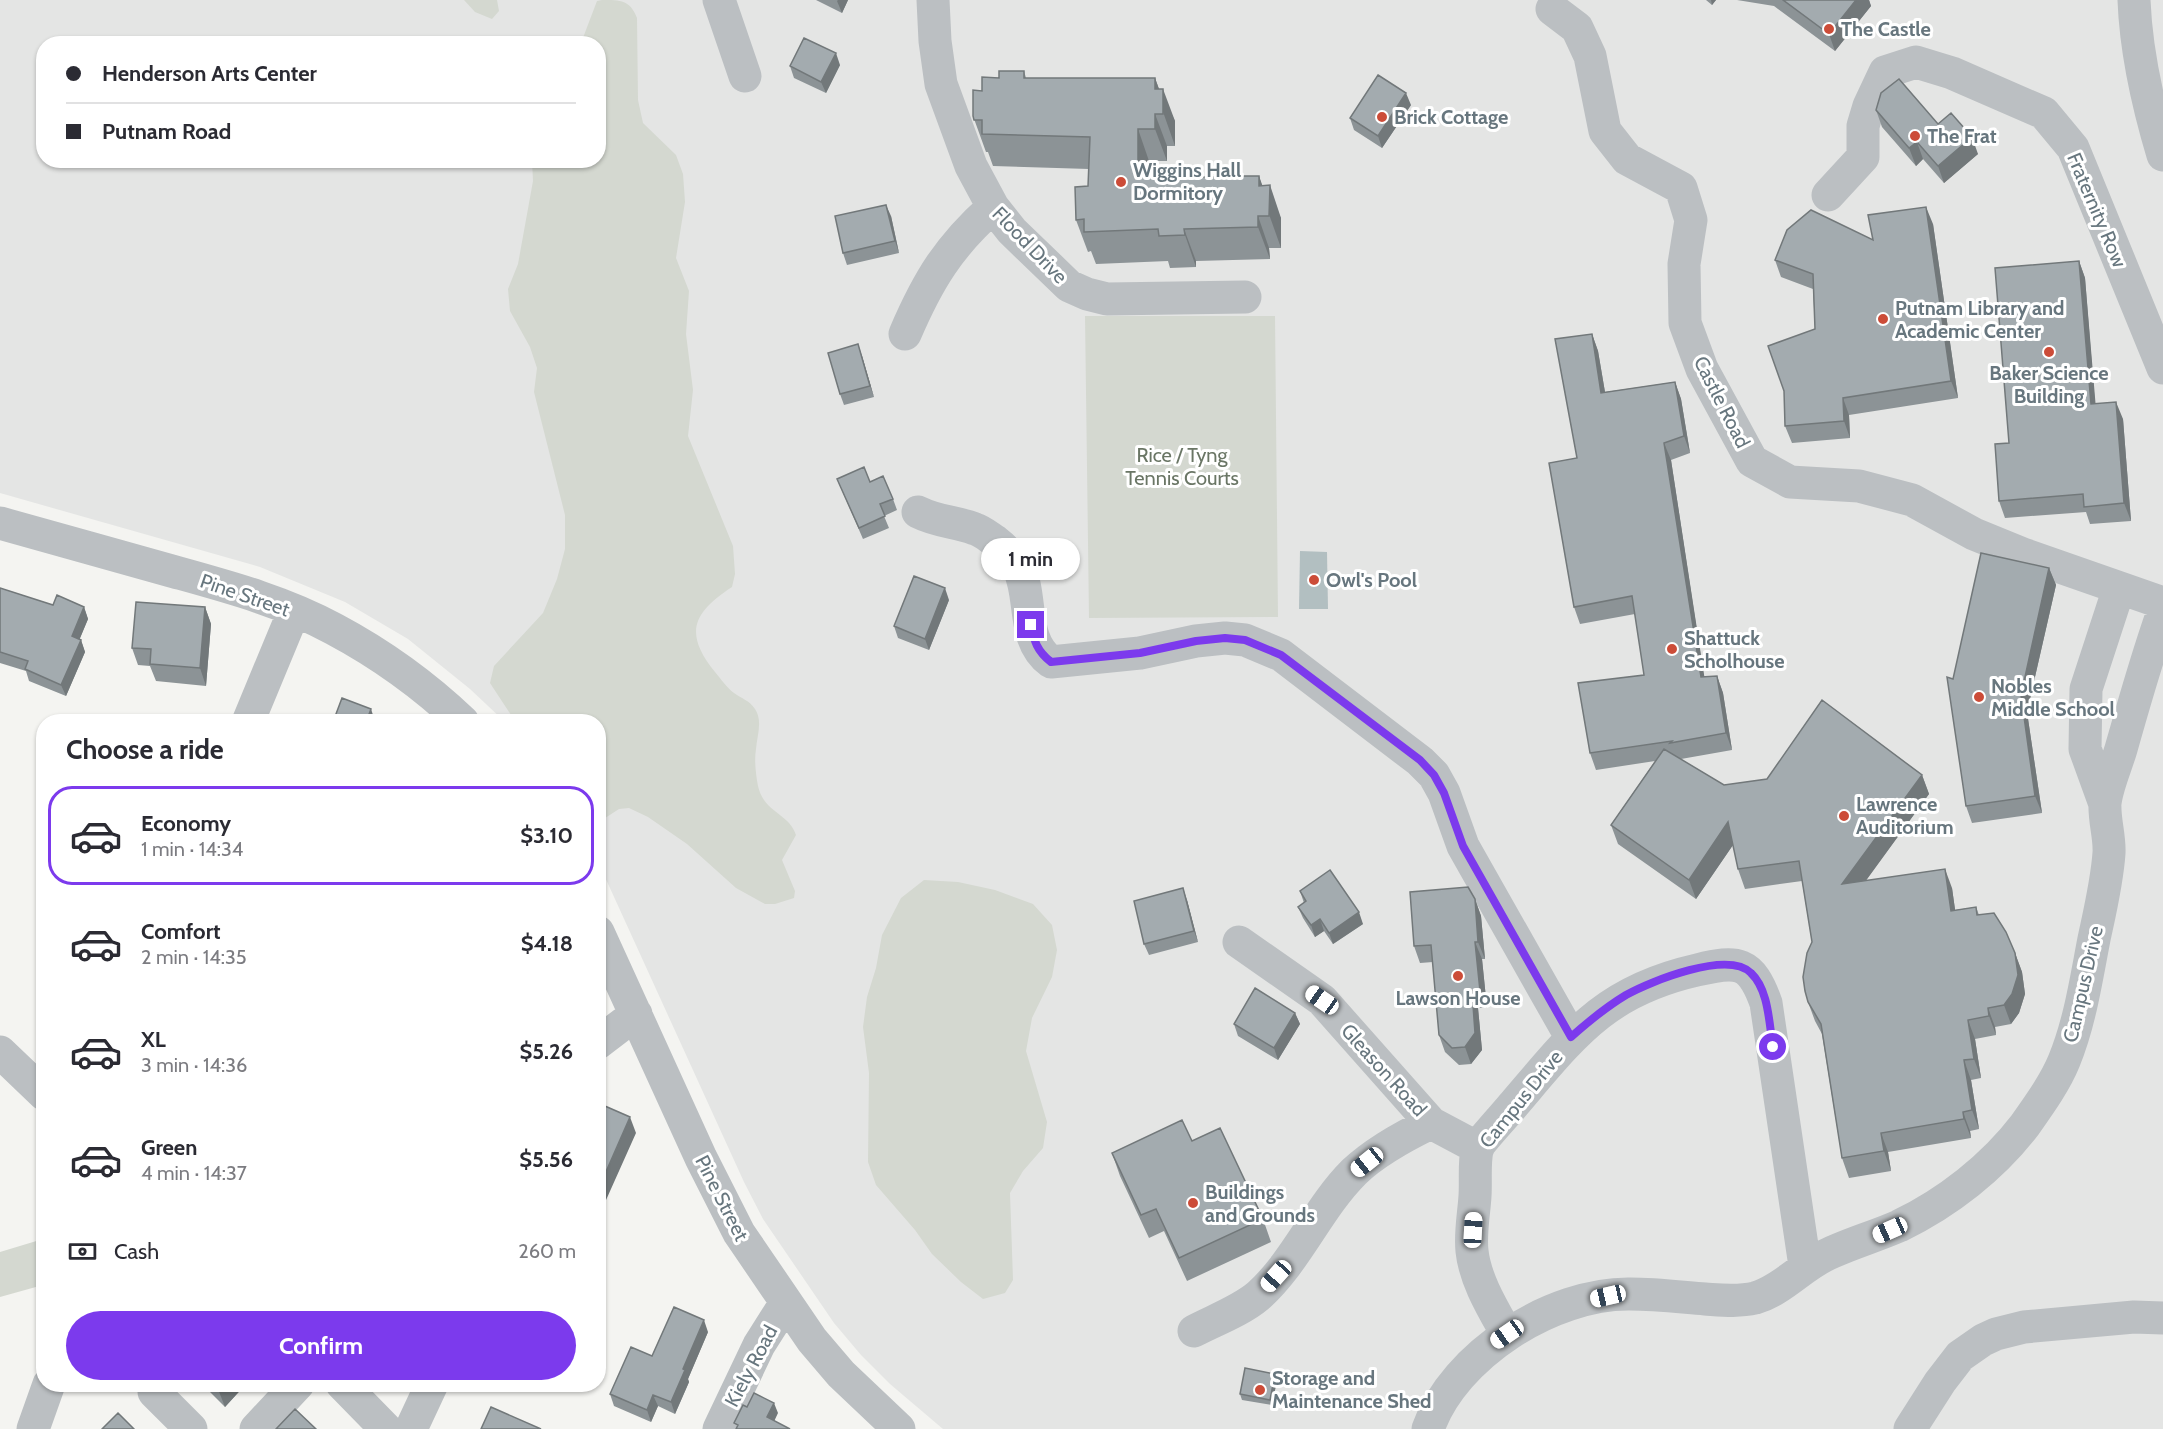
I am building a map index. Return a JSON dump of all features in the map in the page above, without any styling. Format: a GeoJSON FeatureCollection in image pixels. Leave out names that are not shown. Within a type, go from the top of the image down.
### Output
{"type":"FeatureCollection","features":[{"type":"Feature","properties":{"kind":"street"},"geometry":{"type":"LineString","coordinates":[[719,0],[745,76]]}},
{"type":"Feature","properties":{"kind":"street","name":"Flood Drive"},"geometry":{"type":"LineString","coordinates":[[933,0],[935,41],[941,84],[971,165],[993,207],[1012,231],[1056,275],[1069,286],[1107,299],[1245,297]]}},
{"type":"Feature","properties":{"kind":"street"},"geometry":{"type":"LineString","coordinates":[[2134,0],[2135,24],[2152,61],[2152,119],[2163,155]]}},
{"type":"Feature","properties":{"kind":"street","name":"Castle Road"},"geometry":{"type":"LineString","coordinates":[[1552,9],[1577,28],[1590,57],[1605,131],[1627,159],[1681,188],[1691,220],[1684,264],[1685,323],[1702,369],[1752,461],[1790,482],[1859,486],[1911,500],[1974,534],[2079,576],[2163,603]]}},
{"type":"Feature","properties":{"kind":"street","name":"Fraternity Row"},"geometry":{"type":"LineString","coordinates":[[1828,195],[1863,157],[1863,126],[1869,106],[1885,72],[1916,62],[1952,73],[2044,113],[2073,148],[2163,368]]}},
{"type":"Feature","properties":{"kind":"street"},"geometry":{"type":"LineString","coordinates":[[905,334],[940,264],[970,227],[993,207]]}},
{"type":"Feature","properties":{"kind":"street"},"geometry":{"type":"LineString","coordinates":[[918,512],[932,519],[976,529],[1011,556],[1020,570],[1034,643],[1041,654],[1051,662],[1140,653],[1196,641],[1225,638],[1245,640],[1281,655],[1420,760],[1434,775],[1444,793],[1463,846],[1571,1037]]}},
{"type":"Feature","properties":{"kind":"street","name":"Pine Street"},"geometry":{"type":"LineString","coordinates":[[0,522],[250,594],[294,611],[333,628],[391,662],[454,714]]}},
{"type":"Feature","properties":{"kind":"street"},"geometry":{"type":"LineString","coordinates":[[2105,804],[2085,749],[2086,689],[2119,588]]}},
{"type":"Feature","properties":{"kind":"street"},"geometry":{"type":"LineString","coordinates":[[251,714],[294,611]]}},
{"type":"Feature","properties":{"kind":"street","name":"Campus Drive"},"geometry":{"type":"LineString","coordinates":[[1428,1429],[1434,1412],[1452,1384],[1476,1359],[1507,1334],[1544,1315],[1608,1296],[1627,1294],[1737,1301],[1756,1297],[1774,1289],[1804,1266],[1844,1246],[1878,1235],[1926,1212],[1952,1194],[2001,1151],[2024,1126],[2064,1063],[2078,1022],[2109,852],[2105,804],[2144,668],[2163,612]]}},
{"type":"Feature","properties":{"kind":"street","name":"Gleason Road"},"geometry":{"type":"LineString","coordinates":[[1239,942],[1322,1000],[1431,1123],[1478,1148]]}},
{"type":"Feature","properties":{"kind":"street","name":"Pine Street"},"geometry":{"type":"LineString","coordinates":[[606,949],[719,1195],[739,1233],[785,1304],[812,1340],[841,1374],[899,1429]]}},
{"type":"Feature","properties":{"kind":"street","name":"Campus Drive"},"geometry":{"type":"LineString","coordinates":[[1507,1334],[1484,1293],[1472,1251],[1478,1148],[1571,1037],[1602,1010],[1627,994],[1653,982],[1722,964],[1738,965],[1751,973],[1760,986],[1766,1003],[1804,1266]]}},
{"type":"Feature","properties":{"kind":"street"},"geometry":{"type":"LineString","coordinates":[[606,1037],[636,1014]]}},
{"type":"Feature","properties":{"kind":"street"},"geometry":{"type":"LineString","coordinates":[[0,1052],[36,1086]]}},
{"type":"Feature","properties":{"kind":"street"},"geometry":{"type":"LineString","coordinates":[[1194,1330],[1238,1309],[1258,1296],[1276,1276],[1354,1172],[1380,1152],[1431,1123]]}},
{"type":"Feature","properties":{"kind":"street","name":"Kiely Road"},"geometry":{"type":"LineString","coordinates":[[719,1429],[759,1345],[785,1304]]}},
{"type":"Feature","properties":{"kind":"street"},"geometry":{"type":"LineString","coordinates":[[1910,1429],[1940,1382],[1960,1356],[1996,1334],[2035,1326],[2134,1317],[2163,1318]]}},
{"type":"Feature","properties":{"kind":"street"},"geometry":{"type":"LineString","coordinates":[[33,1429],[46,1392]]}},
{"type":"Feature","properties":{"kind":"street"},"geometry":{"type":"LineString","coordinates":[[154,1392],[191,1429]]}},
{"type":"Feature","properties":{"kind":"street"},"geometry":{"type":"LineString","coordinates":[[256,1429],[291,1392]]}},
{"type":"Feature","properties":{"kind":"street"},"geometry":{"type":"LineString","coordinates":[[350,1392],[386,1429]]}},
{"type":"Feature","properties":{"kind":"street"},"geometry":{"type":"LineString","coordinates":[[411,1429],[428,1392]]}},
{"type":"Feature","properties":{"kind":"shaded area"},"geometry":{"type":"Polygon","coordinates":[[[0,0],[2163,0],[2163,1429],[943,1429],[890,1384],[834,1323],[763,1219],[744,1182],[606,879],[606,714],[497,714],[470,689],[408,639],[345,602],[260,567],[0,493],[0,0]]]}},
{"type":"Feature","properties":{"kind":"shaded area","name":"Owl's Pool"},"geometry":{"type":"Polygon","coordinates":[[[1300,551],[1327,552],[1328,609],[1299,609],[1300,551]]]}},
{"type":"Feature","properties":{"kind":"green space"},"geometry":{"type":"Polygon","coordinates":[[[464,0],[497,0],[499,11],[492,19],[475,12],[464,0]]]}},
{"type":"Feature","properties":{"kind":"green space"},"geometry":{"type":"Polygon","coordinates":[[[597,1],[624,2],[628,4],[637,18],[638,100],[643,123],[676,155],[683,174],[685,202],[676,258],[689,291],[686,334],[693,390],[688,436],[733,546],[735,574],[732,587],[708,606],[701,615],[696,635],[705,659],[726,686],[755,709],[759,718],[755,754],[758,786],[765,802],[788,822],[796,835],[782,860],[795,891],[794,898],[775,904],[765,904],[736,888],[687,844],[648,817],[629,808],[619,809],[606,817],[606,714],[510,714],[490,683],[494,666],[543,613],[557,579],[565,549],[565,515],[534,392],[537,368],[530,347],[510,311],[508,289],[518,264],[533,181],[532,168],[606,168],[606,36],[584,36],[597,1]]]}},
{"type":"Feature","properties":{"kind":"green space","name":"Rice / Tyng Tennis Courts"},"geometry":{"type":"Polygon","coordinates":[[[1085,316],[1275,316],[1278,617],[1089,618],[1085,316]]]}},
{"type":"Feature","properties":{"kind":"green space"},"geometry":{"type":"Polygon","coordinates":[[[924,880],[958,882],[995,890],[1033,904],[1052,925],[1057,950],[1052,977],[1032,1018],[1026,1051],[1047,1122],[1043,1148],[1023,1171],[1010,1193],[1013,1280],[1005,1293],[983,1299],[961,1282],[932,1254],[915,1230],[876,1185],[868,1162],[869,1073],[863,1027],[867,997],[876,968],[882,935],[901,898],[924,880]]]}},
{"type":"Feature","properties":{"kind":"green space"},"geometry":{"type":"Polygon","coordinates":[[[36,1241],[36,1287],[0,1297],[0,1252],[36,1241]]]}},
{"type":"Feature","properties":{"kind":"building"},"geometry":{"type":"Polygon","coordinates":[[[1783,0],[1856,0],[1829,34],[1783,0]]]}},
{"type":"Feature","properties":{"kind":"building"},"geometry":{"type":"Polygon","coordinates":[[[804,38],[836,53],[821,82],[790,66],[804,38]]]}},
{"type":"Feature","properties":{"kind":"building"},"geometry":{"type":"Polygon","coordinates":[[[999,71],[1024,71],[1024,78],[1155,78],[1155,89],[1163,89],[1163,114],[1155,114],[1155,129],[1138,129],[1138,177],[1218,177],[1218,170],[1240,170],[1240,176],[1259,176],[1259,186],[1270,185],[1269,216],[1258,216],[1258,227],[1184,229],[1185,235],[1159,236],[1158,229],[1084,232],[1084,219],[1076,220],[1075,187],[1088,186],[1090,137],[982,134],[982,120],[974,120],[973,116],[973,90],[982,91],[982,77],[999,78],[999,71]]]}},
{"type":"Feature","properties":{"kind":"building"},"geometry":{"type":"Polygon","coordinates":[[[1378,75],[1406,93],[1378,136],[1350,118],[1378,75]]]}},
{"type":"Feature","properties":{"kind":"building","name":"The Frat"},"geometry":{"type":"Polygon","coordinates":[[[1899,79],[1938,124],[1951,113],[1972,137],[1938,166],[1917,142],[1909,148],[1876,110],[1881,93],[1899,79]]]}},
{"type":"Feature","properties":{"kind":"building"},"geometry":{"type":"Polygon","coordinates":[[[886,205],[895,241],[843,253],[835,216],[886,205]]]}},
{"type":"Feature","properties":{"kind":"building","name":"Putnam Library and Academic Center"},"geometry":{"type":"Polygon","coordinates":[[[1926,207],[1951,381],[1843,398],[1844,421],[1785,426],[1784,391],[1768,346],[1815,329],[1813,274],[1775,260],[1787,230],[1811,210],[1873,240],[1868,215],[1926,207]]]}},
{"type":"Feature","properties":{"kind":"building","name":"Baker Science Building"},"geometry":{"type":"Polygon","coordinates":[[[2079,261],[2091,404],[2116,402],[2124,503],[2084,507],[2083,494],[1999,501],[1995,444],[2009,443],[1995,268],[2079,261]]]}},
{"type":"Feature","properties":{"kind":"building","name":"Shattuck Scholhouse"},"geometry":{"type":"Polygon","coordinates":[[[1592,334],[1601,393],[1675,382],[1684,436],[1664,443],[1701,677],[1717,676],[1726,733],[1590,753],[1578,683],[1644,675],[1632,596],[1574,607],[1549,463],[1577,458],[1555,339],[1592,334]]]}},
{"type":"Feature","properties":{"kind":"building"},"geometry":{"type":"Polygon","coordinates":[[[858,344],[870,386],[840,394],[828,353],[858,344]]]}},
{"type":"Feature","properties":{"kind":"building"},"geometry":{"type":"Polygon","coordinates":[[[864,467],[870,482],[883,476],[893,499],[880,504],[885,516],[859,528],[837,479],[864,467]]]}},
{"type":"Feature","properties":{"kind":"building","name":"Nobles Middle School"},"geometry":{"type":"Polygon","coordinates":[[[1981,553],[2049,568],[2021,695],[2035,796],[1966,806],[1947,677],[1953,679],[1981,553]]]}},
{"type":"Feature","properties":{"kind":"building"},"geometry":{"type":"Polygon","coordinates":[[[914,576],[945,588],[925,639],[894,626],[914,576]]]}},
{"type":"Feature","properties":{"kind":"building"},"geometry":{"type":"Polygon","coordinates":[[[0,588],[53,605],[57,595],[84,607],[72,636],[81,640],[61,685],[25,669],[28,661],[0,652],[0,588]]]}},
{"type":"Feature","properties":{"kind":"building"},"geometry":{"type":"Polygon","coordinates":[[[136,602],[205,607],[200,668],[150,664],[151,649],[132,648],[136,602]]]}},
{"type":"Feature","properties":{"kind":"building"},"geometry":{"type":"Polygon","coordinates":[[[342,698],[371,709],[369,714],[336,714],[342,698]]]}},
{"type":"Feature","properties":{"kind":"building"},"geometry":{"type":"Polygon","coordinates":[[[1822,700],[1922,775],[1842,884],[1945,869],[1951,911],[1976,907],[1977,915],[1994,913],[2015,953],[2018,975],[2012,994],[2004,1005],[1988,1008],[1989,1016],[1968,1020],[1974,1059],[1964,1060],[1972,1110],[1963,1112],[1964,1119],[1881,1133],[1884,1151],[1842,1158],[1821,1024],[1808,1002],[1805,991],[1803,977],[1807,953],[1812,942],[1799,861],[1738,869],[1728,822],[1689,880],[1611,825],[1664,749],[1724,785],[1767,779],[1822,700]]]}},
{"type":"Feature","properties":{"kind":"building"},"geometry":{"type":"Polygon","coordinates":[[[1330,870],[1359,912],[1329,933],[1320,919],[1311,925],[1298,907],[1306,901],[1300,891],[1330,870]]]}},
{"type":"Feature","properties":{"kind":"building","name":"Lawson House"},"geometry":{"type":"Polygon","coordinates":[[[1468,887],[1475,899],[1478,942],[1475,942],[1480,991],[1472,991],[1475,1033],[1465,1047],[1452,1048],[1439,1035],[1431,945],[1414,946],[1410,892],[1468,887]]]}},
{"type":"Feature","properties":{"kind":"building"},"geometry":{"type":"Polygon","coordinates":[[[1183,888],[1194,931],[1144,944],[1134,901],[1183,888]]]}},
{"type":"Feature","properties":{"kind":"building"},"geometry":{"type":"Polygon","coordinates":[[[1255,988],[1295,1013],[1274,1048],[1234,1024],[1255,988]]]}},
{"type":"Feature","properties":{"kind":"building"},"geometry":{"type":"Polygon","coordinates":[[[606,1106],[630,1117],[606,1172],[606,1106]]]}},
{"type":"Feature","properties":{"kind":"building","name":"Buildings and Grounds"},"geometry":{"type":"Polygon","coordinates":[[[1182,1120],[1192,1141],[1220,1128],[1263,1219],[1179,1258],[1156,1209],[1141,1215],[1112,1153],[1182,1120]]]}},
{"type":"Feature","properties":{"kind":"building"},"geometry":{"type":"Polygon","coordinates":[[[674,1307],[704,1320],[671,1402],[653,1395],[647,1410],[610,1394],[631,1347],[652,1356],[674,1307]]]}},
{"type":"Feature","properties":{"kind":"building","name":"Storage and Maintenance Shed"},"geometry":{"type":"Polygon","coordinates":[[[1245,1368],[1275,1374],[1270,1400],[1240,1394],[1245,1368]]]}},
{"type":"Feature","properties":{"kind":"building"},"geometry":{"type":"Polygon","coordinates":[[[754,1393],[774,1403],[767,1417],[790,1429],[736,1429],[738,1425],[734,1423],[743,1405],[747,1407],[754,1393]]]}},
{"type":"Feature","properties":{"kind":"building"},"geometry":{"type":"Polygon","coordinates":[[[491,1407],[541,1429],[481,1429],[491,1407]]]}},
{"type":"Feature","properties":{"kind":"building"},"geometry":{"type":"Polygon","coordinates":[[[295,1409],[316,1429],[276,1429],[295,1409]]]}},
{"type":"Feature","properties":{"kind":"building"},"geometry":{"type":"Polygon","coordinates":[[[118,1413],[134,1429],[102,1429],[118,1413]]]}},
{"type":"Feature","properties":{"kind":"place","name":"The Castle"},"geometry":{"type":"Point","coordinates":[1829,29]}},
{"type":"Feature","properties":{"kind":"place","name":"Brick Cottage"},"geometry":{"type":"Point","coordinates":[1382,117]}},
{"type":"Feature","properties":{"kind":"place","name":"The Frat"},"geometry":{"type":"Point","coordinates":[1915,136]}},
{"type":"Feature","properties":{"kind":"place","name":"Wiggins Hall Dormitory"},"geometry":{"type":"Point","coordinates":[1121,182]}},
{"type":"Feature","properties":{"kind":"place","name":"Putnam Library and Academic Center"},"geometry":{"type":"Point","coordinates":[1883,319]}},
{"type":"Feature","properties":{"kind":"place","name":"Baker Science Building"},"geometry":{"type":"Point","coordinates":[2049,352]}},
{"type":"Feature","properties":{"kind":"place","name":"Owl's Pool"},"geometry":{"type":"Point","coordinates":[1314,580]}},
{"type":"Feature","properties":{"kind":"place","name":"Shattuck Scholhouse"},"geometry":{"type":"Point","coordinates":[1672,649]}},
{"type":"Feature","properties":{"kind":"place","name":"Nobles Middle School"},"geometry":{"type":"Point","coordinates":[1979,697]}},
{"type":"Feature","properties":{"kind":"place","name":"Lawrence Auditorium"},"geometry":{"type":"Point","coordinates":[1844,816]}},
{"type":"Feature","properties":{"kind":"place","name":"Lawson House"},"geometry":{"type":"Point","coordinates":[1458,976]}},
{"type":"Feature","properties":{"kind":"place","name":"Buildings and Grounds"},"geometry":{"type":"Point","coordinates":[1193,1203]}},
{"type":"Feature","properties":{"kind":"place","name":"Storage and Maintenance Shed"},"geometry":{"type":"Point","coordinates":[1260,1390]}},
{"type":"Feature","properties":{"kind":"route"},"geometry":{"type":"LineString","coordinates":[[1031,625],[1034,643],[1041,654],[1051,662],[1140,653],[1196,641],[1225,638],[1245,640],[1281,655],[1420,760],[1434,775],[1444,793],[1463,846],[1571,1037],[1602,1010],[1627,994],[1653,982],[1722,964],[1738,965],[1751,973],[1760,986],[1766,1003],[1773,1047]]}}]}
